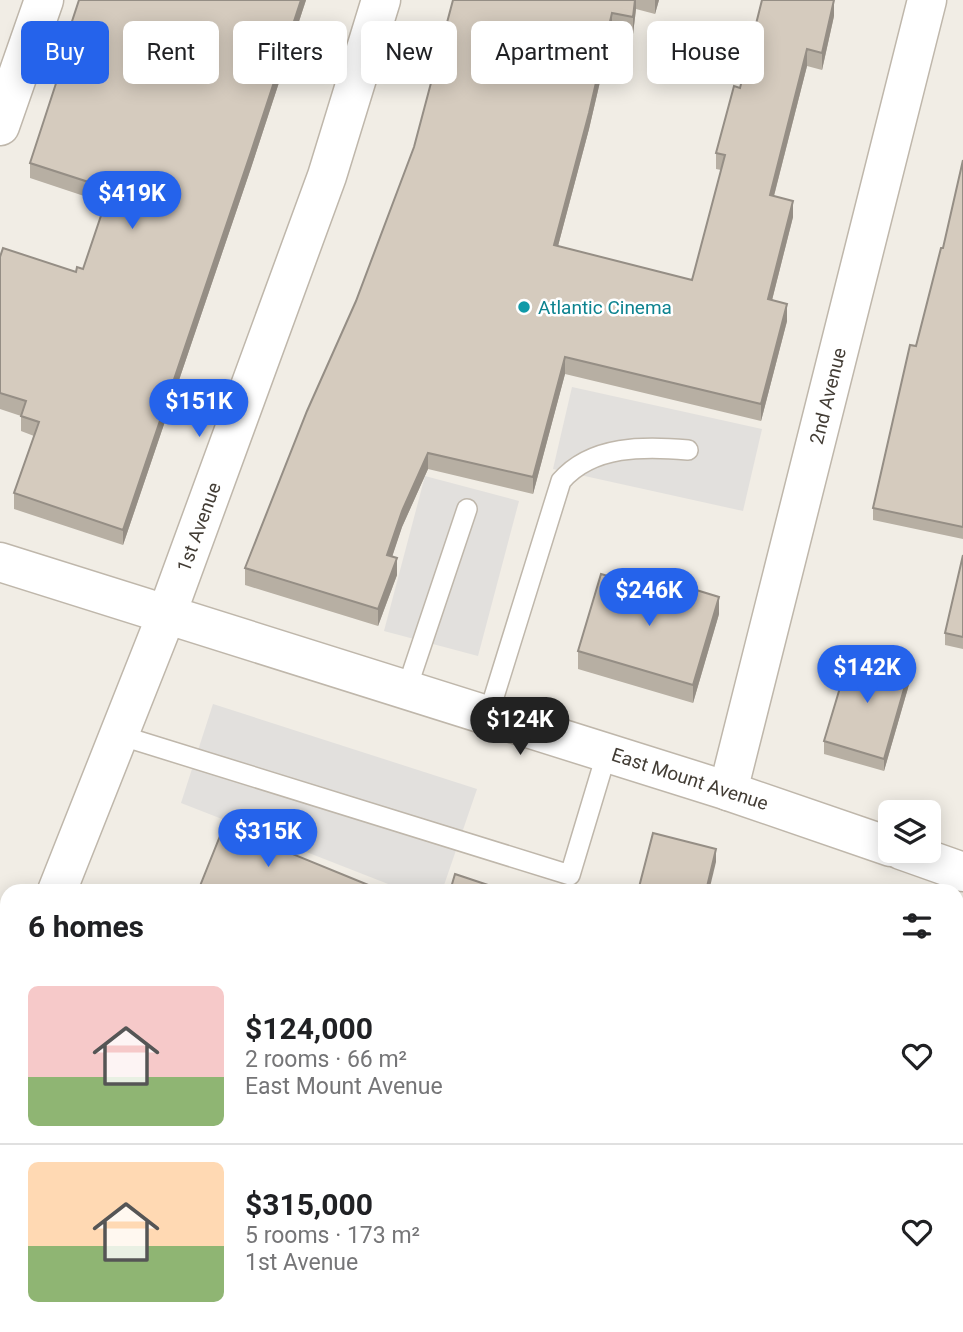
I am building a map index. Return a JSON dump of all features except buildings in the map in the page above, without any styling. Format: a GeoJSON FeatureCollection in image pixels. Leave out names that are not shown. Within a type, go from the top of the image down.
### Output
{"type":"FeatureCollection","features":[{"type":"Feature","properties":{"kind":"street"},"geometry":{"type":"LineString","coordinates":[[0,126],[44,0]]}},
{"type":"Feature","properties":{"kind":"street","name":"1st Avenue"},"geometry":{"type":"LineString","coordinates":[[60,884],[166,616],[327,176],[381,0]]}},
{"type":"Feature","properties":{"kind":"street","name":"2nd Avenue"},"geometry":{"type":"LineString","coordinates":[[728,791],[927,0]]}},
{"type":"Feature","properties":{"kind":"street","name":"East Mount Avenue"},"geometry":{"type":"LineString","coordinates":[[0,562],[607,752],[878,843]]}},
{"type":"Feature","properties":{"kind":"street"},"geometry":{"type":"LineString","coordinates":[[938,863],[963,872]]}},
{"type":"Feature","properties":{"kind":"lane"},"geometry":{"type":"LineString","coordinates":[[488,716],[561,481],[572,469],[590,458],[645,448],[688,450]]}},
{"type":"Feature","properties":{"kind":"lane"},"geometry":{"type":"LineString","coordinates":[[406,691],[467,509]]}},
{"type":"Feature","properties":{"kind":"lane"},"geometry":{"type":"LineString","coordinates":[[119,736],[570,875],[607,752]]}},
{"type":"Feature","properties":{"kind":"shaded area"},"geometry":{"type":"Polygon","coordinates":[[[572,387],[762,429],[743,511],[553,469],[572,387]]]}},
{"type":"Feature","properties":{"kind":"shaded area"},"geometry":{"type":"Polygon","coordinates":[[[425,476],[519,501],[478,656],[384,631],[425,476]]]}},
{"type":"Feature","properties":{"kind":"shaded area"},"geometry":{"type":"Polygon","coordinates":[[[213,704],[477,789],[444,884],[388,884],[181,803],[213,704]]]}},
{"type":"Feature","properties":{"kind":"place","name":"Atlantic Cinema"},"geometry":{"type":"Point","coordinates":[524,307]}}]}
